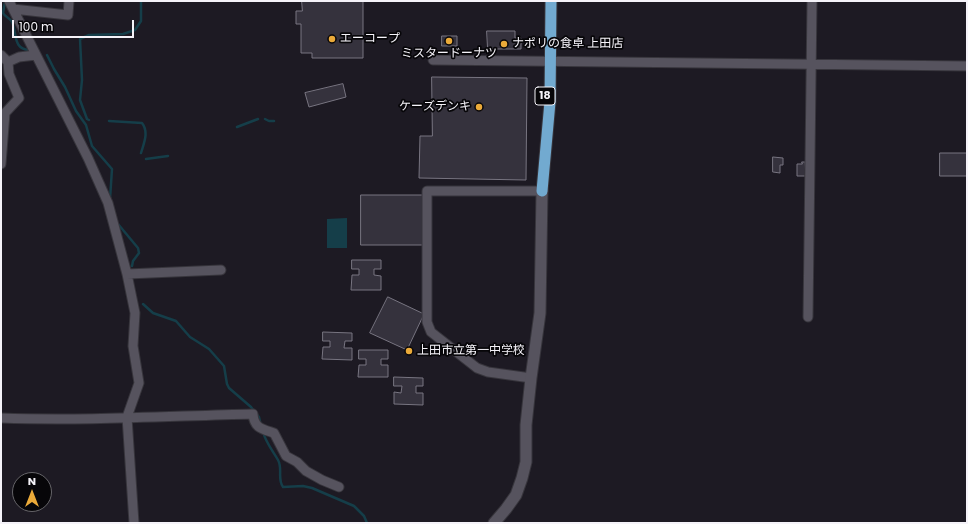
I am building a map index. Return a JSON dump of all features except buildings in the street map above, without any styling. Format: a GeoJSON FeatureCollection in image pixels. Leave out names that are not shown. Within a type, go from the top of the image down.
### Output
{"type":"FeatureCollection","features":[{"type":"Feature","properties":{"kind":"highway","name":"18"},"geometry":{"type":"LineString","coordinates":[[545,1],[547,61]]}},
{"type":"Feature","properties":{"kind":"highway","name":"18"},"geometry":{"type":"LineString","coordinates":[[542,192],[545,101],[551,1]]}},
{"type":"Feature","properties":{"kind":"street"},"geometry":{"type":"LineString","coordinates":[[11,5],[68,15],[69,1]]}},
{"type":"Feature","properties":{"kind":"street"},"geometry":{"type":"LineString","coordinates":[[808,317],[811,142],[810,64],[812,1]]}},
{"type":"Feature","properties":{"kind":"street"},"geometry":{"type":"LineString","coordinates":[[11,5],[88,158],[108,203],[127,274],[135,313],[133,346],[139,383],[127,417],[134,523]]}},
{"type":"Feature","properties":{"kind":"street"},"geometry":{"type":"LineString","coordinates":[[1,164],[5,113],[18,98],[4,58],[19,58],[36,55]]}},
{"type":"Feature","properties":{"kind":"street"},"geometry":{"type":"LineString","coordinates":[[433,60],[967,66]]}},
{"type":"Feature","properties":{"kind":"street"},"geometry":{"type":"LineString","coordinates":[[494,523],[516,495],[526,462],[526,425],[540,313],[542,192],[427,191],[427,322],[431,332],[477,368],[488,372],[531,378]]}},
{"type":"Feature","properties":{"kind":"street"},"geometry":{"type":"LineString","coordinates":[[127,274],[221,270]]}},
{"type":"Feature","properties":{"kind":"street"},"geometry":{"type":"LineString","coordinates":[[1,418],[86,419],[253,414],[253,421],[259,427],[274,433],[286,456],[297,462],[306,471],[339,487]]}},
{"type":"Feature","properties":{"kind":"water"},"geometry":{"type":"Polygon","coordinates":[[[347,218],[347,248],[327,248],[327,219],[347,218]]]}},
{"type":"Feature","properties":{"kind":"waterway"},"geometry":{"type":"LineString","coordinates":[[89,120],[87,119],[80,100],[82,80],[80,39],[89,35],[123,34],[135,30],[141,21],[141,1]]}},
{"type":"Feature","properties":{"kind":"waterway"},"geometry":{"type":"LineString","coordinates":[[5,2],[3,13],[12,22],[16,40],[20,47],[29,50]]}},
{"type":"Feature","properties":{"kind":"waterway"},"geometry":{"type":"LineString","coordinates":[[47,55],[65,87],[76,111],[86,125],[92,146],[112,169],[110,199]]}},
{"type":"Feature","properties":{"kind":"waterway"},"geometry":{"type":"LineString","coordinates":[[237,127],[258,119]]}},
{"type":"Feature","properties":{"kind":"waterway"},"geometry":{"type":"LineString","coordinates":[[265,119],[274,121]]}},
{"type":"Feature","properties":{"kind":"waterway"},"geometry":{"type":"LineString","coordinates":[[109,121],[142,123],[146,134],[141,153]]}},
{"type":"Feature","properties":{"kind":"waterway"},"geometry":{"type":"LineString","coordinates":[[146,159],[168,156]]}},
{"type":"Feature","properties":{"kind":"waterway"},"geometry":{"type":"LineString","coordinates":[[118,224],[138,248],[139,253],[133,261],[132,266]]}},
{"type":"Feature","properties":{"kind":"waterway"},"geometry":{"type":"LineString","coordinates":[[143,304],[153,313],[176,321],[190,337],[209,349],[224,366],[229,388],[251,407],[259,417],[261,426]]}},
{"type":"Feature","properties":{"kind":"waterway"},"geometry":{"type":"LineString","coordinates":[[263,432],[278,460],[280,467],[280,481],[283,487],[303,486],[312,488],[354,506],[364,516],[367,523]]}},
{"type":"Feature","properties":{"kind":"place","name":"エーコープ"},"geometry":{"type":"Point","coordinates":[332,39]}},
{"type":"Feature","properties":{"kind":"place","name":"ミスタードーナツ"},"geometry":{"type":"Point","coordinates":[449,41]}},
{"type":"Feature","properties":{"kind":"place","name":"ナポリの食卓 上田店"},"geometry":{"type":"Point","coordinates":[504,44]}},
{"type":"Feature","properties":{"kind":"place","name":"ケーズデンキ"},"geometry":{"type":"Point","coordinates":[479,107]}},
{"type":"Feature","properties":{"kind":"place","name":"上田市立第一中学校"},"geometry":{"type":"Point","coordinates":[409,351]}}]}
